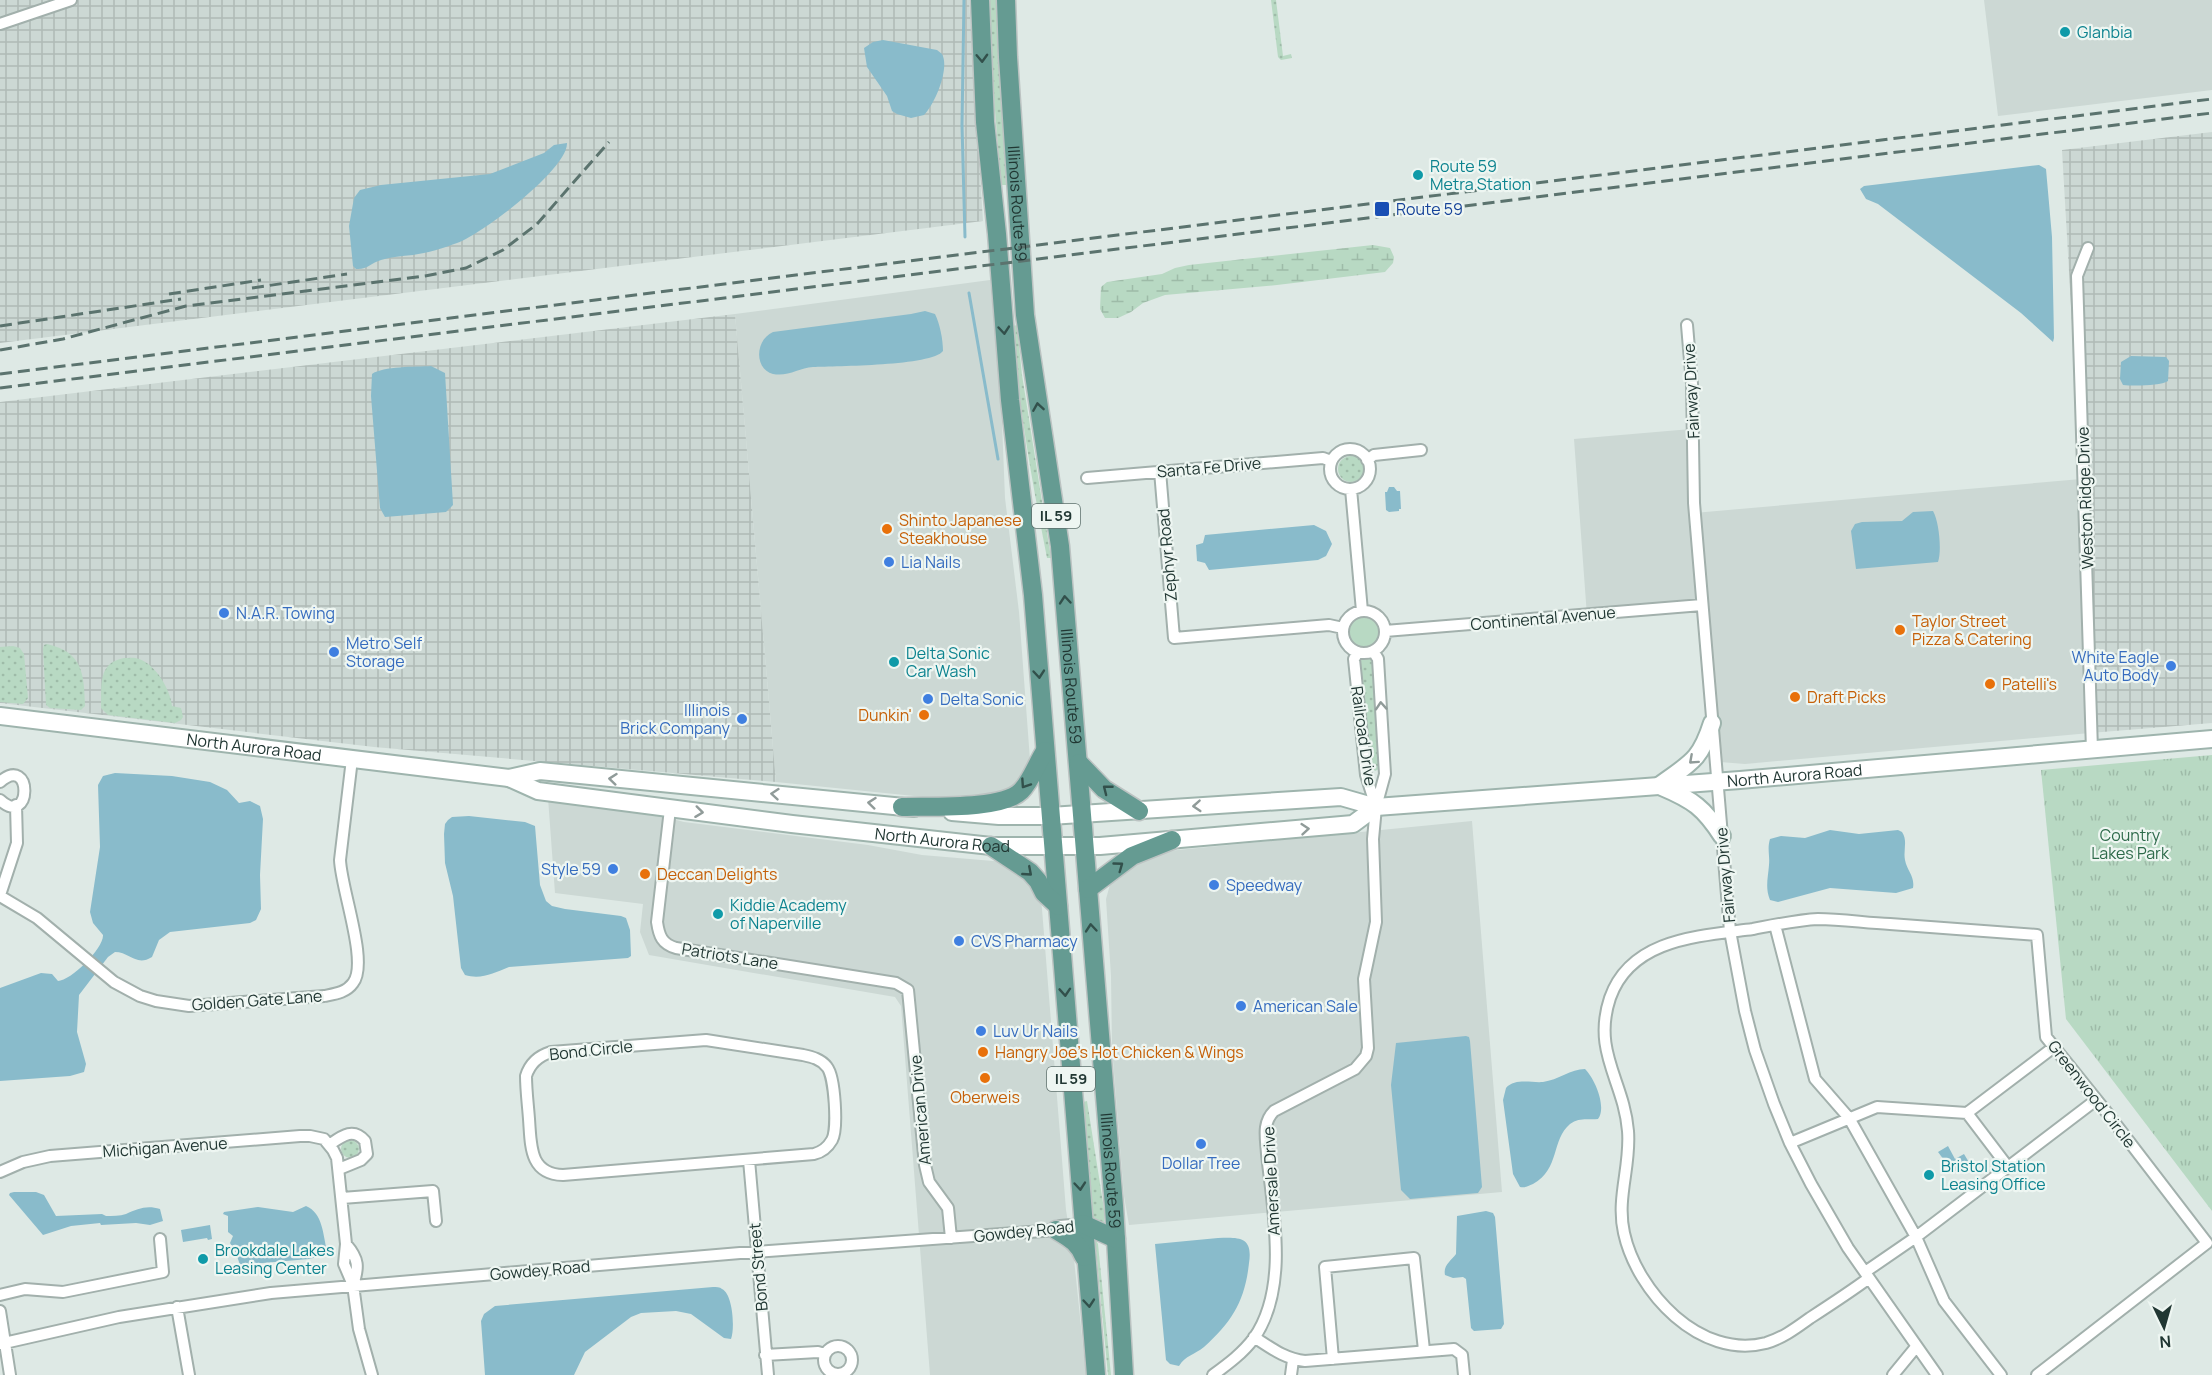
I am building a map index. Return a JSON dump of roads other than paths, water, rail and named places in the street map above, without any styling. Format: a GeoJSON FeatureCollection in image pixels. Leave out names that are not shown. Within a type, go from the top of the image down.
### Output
{"type":"FeatureCollection","features":[{"type":"Feature","properties":{"kind":"main road","name":"Illinois Route 59"},"geometry":{"type":"LineString","coordinates":[[980,0],[985,122],[997,234],[1010,400],[1033,595],[1096,1375]]}},
{"type":"Feature","properties":{"kind":"main road","name":"Illinois Route 59"},"geometry":{"type":"LineString","coordinates":[[1006,0],[1025,315],[1060,546],[1116,1239],[1124,1375]]}},
{"type":"Feature","properties":{"kind":"main road","name":"North Aurora Road"},"geometry":{"type":"LineString","coordinates":[[0,716],[509,778],[538,791],[670,809],[991,846],[1084,847],[1353,824],[1376,807]]}},
{"type":"Feature","properties":{"kind":"main road"},"geometry":{"type":"LineString","coordinates":[[1659,786],[1697,758],[1705,745],[1712,723]]}},
{"type":"Feature","properties":{"kind":"main road","name":"North Aurora Road"},"geometry":{"type":"LineString","coordinates":[[509,778],[540,771],[978,815],[1050,816],[1341,797],[1376,807],[1718,782],[2212,739]]}},
{"type":"Feature","properties":{"kind":"main road"},"geometry":{"type":"LineString","coordinates":[[902,807],[993,804],[1008,799],[1020,792],[1026,785],[1045,751]]}},
{"type":"Feature","properties":{"kind":"main road"},"geometry":{"type":"LineString","coordinates":[[1079,763],[1104,789],[1139,811]]}},
{"type":"Feature","properties":{"kind":"main road"},"geometry":{"type":"LineString","coordinates":[[1659,786],[1701,807],[1722,836]]}},
{"type":"Feature","properties":{"kind":"main road"},"geometry":{"type":"LineString","coordinates":[[1088,889],[1132,856],[1172,840]]}},
{"type":"Feature","properties":{"kind":"main road"},"geometry":{"type":"LineString","coordinates":[[991,846],[1030,872],[1038,881],[1044,894],[1058,906]]}},
{"type":"Feature","properties":{"kind":"main road"},"geometry":{"type":"LineString","coordinates":[[1083,1224],[1116,1239]]}},
{"type":"Feature","properties":{"kind":"main road"},"geometry":{"type":"LineString","coordinates":[[1056,1230],[1080,1247],[1086,1262]]}},
{"type":"Feature","properties":{"kind":"street"},"geometry":{"type":"LineString","coordinates":[[0,24],[71,0]]}},
{"type":"Feature","properties":{"kind":"street","name":"Weston Ridge Drive"},"geometry":{"type":"LineString","coordinates":[[2088,248],[2077,276],[2092,750]]}},
{"type":"Feature","properties":{"kind":"street","name":"Fairway Drive"},"geometry":{"type":"LineString","coordinates":[[1687,325],[1692,384],[1694,503],[1730,931],[1737,975],[1755,1050],[1790,1143],[1830,1219],[1937,1375]]}},
{"type":"Feature","properties":{"kind":"street"},"geometry":{"type":"LineString","coordinates":[[1367,460],[1374,455],[1421,450]]}},
{"type":"Feature","properties":{"kind":"street"},"geometry":{"type":"LineString","coordinates":[[1358,451],[1367,460],[1370,473],[1357,488],[1351,489],[1333,481],[1331,461],[1340,452],[1358,451]]}},
{"type":"Feature","properties":{"kind":"street","name":"Santa Fe Drive"},"geometry":{"type":"LineString","coordinates":[[1087,478],[1323,458],[1331,461]]}},
{"type":"Feature","properties":{"kind":"street","name":"Zephyr Road"},"geometry":{"type":"LineString","coordinates":[[1160,471],[1174,638],[1329,625],[1343,628]]}},
{"type":"Feature","properties":{"kind":"street"},"geometry":{"type":"LineString","coordinates":[[1351,489],[1362,611]]}},
{"type":"Feature","properties":{"kind":"street","name":"Continental Avenue"},"geometry":{"type":"LineString","coordinates":[[1385,631],[1702,604]]}},
{"type":"Feature","properties":{"kind":"street"},"geometry":{"type":"LineString","coordinates":[[1362,611],[1376,615],[1381,620],[1385,631],[1382,643],[1373,651],[1358,652],[1347,646],[1344,640],[1343,628],[1349,616],[1362,611]]}},
{"type":"Feature","properties":{"kind":"street","name":"Railroad Drive"},"geometry":{"type":"LineString","coordinates":[[1373,651],[1378,659],[1385,774],[1376,807]]}},
{"type":"Feature","properties":{"kind":"street","name":"Railroad Drive"},"geometry":{"type":"LineString","coordinates":[[1358,652],[1354,659],[1366,770],[1376,807]]}},
{"type":"Feature","properties":{"kind":"street","name":"Golden Gate Lane"},"geometry":{"type":"LineString","coordinates":[[0,896],[37,918],[108,978],[140,996],[156,1001],[189,1006],[324,996],[342,992],[357,976],[359,960],[340,860],[352,759]]}},
{"type":"Feature","properties":{"kind":"street"},"geometry":{"type":"LineString","coordinates":[[0,782],[7,777],[17,777],[24,784],[26,794],[16,805],[7,805],[0,800]]}},
{"type":"Feature","properties":{"kind":"street"},"geometry":{"type":"LineString","coordinates":[[0,896],[17,843],[16,805]]}},
{"type":"Feature","properties":{"kind":"street","name":"Amersale Drive"},"geometry":{"type":"LineString","coordinates":[[1213,1375],[1232,1361],[1254,1337],[1265,1316],[1272,1294],[1275,1270],[1266,1124],[1274,1111],[1361,1065],[1366,1056],[1368,1048],[1364,979],[1376,915],[1373,838],[1376,807]]}},
{"type":"Feature","properties":{"kind":"street","name":"Patriots Lane"},"geometry":{"type":"LineString","coordinates":[[670,809],[657,922],[663,942],[676,948],[896,982]]}},
{"type":"Feature","properties":{"kind":"street","name":"Greenwood Circle"},"geometry":{"type":"LineString","coordinates":[[2037,1375],[2206,1243],[2096,1100],[2046,1037],[2037,935],[1818,920],[1730,931],[1660,946],[1635,961],[1620,979],[1611,997],[1604,1024],[1607,1056],[1628,1129],[1621,1203],[1624,1232],[1636,1270],[1657,1300],[1682,1322],[1717,1340],[1740,1346],[1768,1342],[1789,1334],[2096,1100]]}},
{"type":"Feature","properties":{"kind":"street"},"geometry":{"type":"LineString","coordinates":[[1775,925],[1815,1079],[1849,1118],[1916,1237],[1944,1301],[2001,1375]]}},
{"type":"Feature","properties":{"kind":"street","name":"American Drive"},"geometry":{"type":"LineString","coordinates":[[896,982],[908,990],[910,996],[925,1165],[929,1182],[948,1208],[951,1238]]}},
{"type":"Feature","properties":{"kind":"street","name":"Bond Circle"},"geometry":{"type":"LineString","coordinates":[[706,1040],[814,1057],[823,1062],[829,1068],[832,1077],[836,1126],[832,1140],[825,1149],[814,1155],[749,1160],[563,1175],[549,1174],[537,1163],[531,1149],[526,1082],[528,1071],[536,1059],[551,1052],[706,1040]]}},
{"type":"Feature","properties":{"kind":"street"},"geometry":{"type":"LineString","coordinates":[[1790,1143],[1877,1107],[1967,1113],[2054,1047]]}},
{"type":"Feature","properties":{"kind":"street"},"geometry":{"type":"LineString","coordinates":[[1967,1113],[2008,1167]]}},
{"type":"Feature","properties":{"kind":"street"},"geometry":{"type":"LineString","coordinates":[[339,1169],[361,1160],[367,1154],[365,1141],[355,1133],[349,1133],[329,1145],[337,1158],[339,1169],[346,1244],[353,1253],[358,1268],[352,1285],[359,1329],[372,1375]]}},
{"type":"Feature","properties":{"kind":"street","name":"Michigan Avenue"},"geometry":{"type":"LineString","coordinates":[[0,1172],[22,1162],[50,1156],[300,1136],[324,1139],[329,1145]]}},
{"type":"Feature","properties":{"kind":"street","name":"Bond Street"},"geometry":{"type":"LineString","coordinates":[[749,1160],[768,1375]]}},
{"type":"Feature","properties":{"kind":"street"},"geometry":{"type":"LineString","coordinates":[[342,1198],[433,1191],[436,1221]]}},
{"type":"Feature","properties":{"kind":"street","name":"Gowdey Road"},"geometry":{"type":"LineString","coordinates":[[1,1342],[108,1319],[260,1294],[757,1252],[1056,1230],[1060,1226],[1083,1224]]}},
{"type":"Feature","properties":{"kind":"street"},"geometry":{"type":"LineString","coordinates":[[0,1296],[25,1289],[63,1292],[163,1272],[160,1239]]}},
{"type":"Feature","properties":{"kind":"street"},"geometry":{"type":"LineString","coordinates":[[1333,1359],[1325,1267],[1414,1258],[1424,1350]]}},
{"type":"Feature","properties":{"kind":"street"},"geometry":{"type":"LineString","coordinates":[[177,1307],[189,1375]]}},
{"type":"Feature","properties":{"kind":"street"},"geometry":{"type":"LineString","coordinates":[[0,1311],[5,1333],[1,1342],[10,1375]]}},
{"type":"Feature","properties":{"kind":"street"},"geometry":{"type":"LineString","coordinates":[[1254,1337],[1293,1360],[1333,1359],[1450,1348],[1459,1352],[1463,1361],[1464,1375]]}},
{"type":"Feature","properties":{"kind":"street"},"geometry":{"type":"LineString","coordinates":[[1893,1375],[1916,1347]]}},
{"type":"Feature","properties":{"kind":"street"},"geometry":{"type":"LineString","coordinates":[[765,1355],[818,1352],[825,1354]]}},
{"type":"Feature","properties":{"kind":"street"},"geometry":{"type":"LineString","coordinates":[[1292,1375],[1293,1360]]}},
{"type":"Feature","properties":{"kind":"water"},"geometry":{"type":"Polygon","coordinates":[[[883,40],[937,50],[942,54],[943,77],[933,103],[924,115],[911,118],[892,111],[887,96],[867,67],[864,48],[873,42],[883,40]]]}},
{"type":"Feature","properties":{"kind":"water"},"geometry":{"type":"Polygon","coordinates":[[[567,143],[564,154],[539,184],[503,214],[469,237],[430,252],[393,257],[363,268],[356,269],[353,266],[349,226],[354,198],[360,190],[381,185],[490,174],[544,153],[554,145],[567,143]]]}},
{"type":"Feature","properties":{"kind":"water"},"geometry":{"type":"Polygon","coordinates":[[[2039,165],[2046,169],[2052,237],[2053,342],[2021,313],[1878,204],[1866,199],[1860,189],[1864,186],[2039,165]]]}},
{"type":"Feature","properties":{"kind":"water"},"geometry":{"type":"Polygon","coordinates":[[[925,311],[935,314],[941,332],[943,351],[935,356],[903,362],[813,367],[778,375],[767,371],[760,361],[760,347],[767,336],[773,332],[925,311]]]}},
{"type":"Feature","properties":{"kind":"water"},"geometry":{"type":"Polygon","coordinates":[[[2131,356],[2166,357],[2169,361],[2168,381],[2153,385],[2123,385],[2120,379],[2121,362],[2131,356]]]}},
{"type":"Feature","properties":{"kind":"water"},"geometry":{"type":"Polygon","coordinates":[[[431,366],[445,373],[453,505],[446,512],[385,517],[380,508],[371,396],[372,374],[392,368],[431,366]]]}},
{"type":"Feature","properties":{"kind":"water"},"geometry":{"type":"Polygon","coordinates":[[[1389,487],[1400,491],[1401,509],[1399,511],[1386,510],[1385,492],[1389,487]]]}},
{"type":"Feature","properties":{"kind":"water"},"geometry":{"type":"Polygon","coordinates":[[[1933,511],[1939,536],[1938,562],[1856,569],[1851,531],[1855,524],[1902,521],[1913,512],[1933,511]]]}},
{"type":"Feature","properties":{"kind":"water"},"geometry":{"type":"Polygon","coordinates":[[[1314,525],[1326,531],[1332,544],[1326,556],[1318,560],[1209,570],[1205,563],[1197,561],[1196,545],[1203,543],[1205,535],[1314,525]]]}},
{"type":"Feature","properties":{"kind":"water"},"geometry":{"type":"Polygon","coordinates":[[[115,773],[172,776],[210,782],[227,790],[239,803],[250,801],[260,806],[263,819],[261,909],[256,920],[250,923],[170,932],[159,940],[152,957],[146,960],[137,960],[115,952],[108,957],[79,995],[77,1032],[86,1064],[84,1072],[70,1076],[0,1081],[0,988],[41,973],[52,974],[58,981],[64,980],[86,963],[102,941],[103,935],[93,923],[90,912],[100,847],[98,785],[103,776],[115,773]]]}},
{"type":"Feature","properties":{"kind":"water"},"geometry":{"type":"Polygon","coordinates":[[[469,816],[525,822],[535,826],[540,885],[546,901],[552,906],[565,909],[626,918],[630,930],[631,956],[509,967],[482,976],[465,975],[461,968],[453,896],[445,863],[444,834],[445,824],[452,817],[469,816]]]}},
{"type":"Feature","properties":{"kind":"water"},"geometry":{"type":"Polygon","coordinates":[[[1830,830],[1859,834],[1898,830],[1902,832],[1905,839],[1905,860],[1913,880],[1913,888],[1896,893],[1830,888],[1778,902],[1770,900],[1767,887],[1770,839],[1781,836],[1805,838],[1830,830]]]}},
{"type":"Feature","properties":{"kind":"water"},"geometry":{"type":"Polygon","coordinates":[[[1466,1036],[1470,1041],[1482,1187],[1478,1193],[1410,1199],[1401,1190],[1391,1085],[1396,1043],[1466,1036]]]}},
{"type":"Feature","properties":{"kind":"water"},"geometry":{"type":"Polygon","coordinates":[[[1585,1069],[1593,1079],[1599,1093],[1601,1108],[1598,1119],[1580,1120],[1570,1124],[1560,1138],[1552,1163],[1542,1178],[1533,1184],[1520,1187],[1513,1174],[1503,1100],[1506,1088],[1514,1083],[1543,1082],[1585,1069]]]}},
{"type":"Feature","properties":{"kind":"water"},"geometry":{"type":"Polygon","coordinates":[[[1948,1146],[1955,1159],[1964,1154],[1970,1164],[1953,1172],[1938,1152],[1948,1146]]]}},
{"type":"Feature","properties":{"kind":"water"},"geometry":{"type":"Polygon","coordinates":[[[14,1192],[36,1192],[44,1195],[56,1216],[102,1214],[119,1216],[150,1207],[160,1209],[163,1221],[150,1225],[136,1223],[101,1225],[100,1223],[71,1226],[43,1235],[9,1195],[14,1192]]]}},
{"type":"Feature","properties":{"kind":"water"},"geometry":{"type":"Polygon","coordinates":[[[306,1206],[312,1209],[319,1219],[327,1251],[325,1255],[309,1259],[240,1265],[230,1243],[233,1236],[228,1232],[228,1216],[223,1214],[224,1212],[258,1207],[293,1212],[306,1206]]]}},
{"type":"Feature","properties":{"kind":"water"},"geometry":{"type":"Polygon","coordinates":[[[1486,1211],[1493,1213],[1495,1217],[1504,1324],[1501,1329],[1474,1331],[1471,1328],[1466,1279],[1453,1278],[1445,1275],[1445,1272],[1446,1266],[1456,1254],[1457,1216],[1486,1211]]]}},
{"type":"Feature","properties":{"kind":"water"},"geometry":{"type":"Polygon","coordinates":[[[210,1225],[212,1239],[183,1242],[181,1230],[210,1225]]]}},
{"type":"Feature","properties":{"kind":"water"},"geometry":{"type":"Polygon","coordinates":[[[1218,1238],[1243,1240],[1249,1248],[1247,1276],[1240,1300],[1236,1310],[1222,1329],[1204,1347],[1187,1357],[1179,1366],[1170,1364],[1166,1360],[1155,1244],[1218,1238]]]}},
{"type":"Feature","properties":{"kind":"water"},"geometry":{"type":"Polygon","coordinates":[[[721,1288],[729,1298],[733,1320],[731,1339],[724,1338],[691,1314],[676,1311],[641,1313],[631,1317],[585,1352],[574,1375],[485,1375],[481,1321],[484,1314],[495,1306],[721,1288]]]}},
{"type":"Feature","properties":{"kind":"waterway"},"geometry":{"type":"LineString","coordinates":[[964,0],[962,125],[965,237]]}},
{"type":"Feature","properties":{"kind":"waterway"},"geometry":{"type":"LineString","coordinates":[[969,293],[998,459]]}},
{"type":"Feature","properties":{"kind":"railway"},"geometry":{"type":"LineString","coordinates":[[0,374],[2212,99]]}},
{"type":"Feature","properties":{"kind":"railway"},"geometry":{"type":"LineString","coordinates":[[0,388],[2212,113]]}},
{"type":"Feature","properties":{"kind":"railway"},"geometry":{"type":"LineString","coordinates":[[0,350],[63,339],[186,306],[425,276],[466,268],[503,250],[537,224],[609,142]]}},
{"type":"Feature","properties":{"kind":"railway"},"geometry":{"type":"LineString","coordinates":[[252,288],[347,274]]}},
{"type":"Feature","properties":{"kind":"railway"},"geometry":{"type":"LineString","coordinates":[[169,294],[261,280]]}},
{"type":"Feature","properties":{"kind":"railway"},"geometry":{"type":"LineString","coordinates":[[0,326],[181,299]]}},
{"type":"Feature","properties":{"kind":"place","name":"Glanbia"},"geometry":{"type":"Point","coordinates":[2065,32]}},
{"type":"Feature","properties":{"kind":"place","name":"Route 59 Metra Station"},"geometry":{"type":"Point","coordinates":[1418,175]}},
{"type":"Feature","properties":{"kind":"place","name":"Route 59"},"geometry":{"type":"Point","coordinates":[1382,209]}},
{"type":"Feature","properties":{"kind":"place","name":"Shinto Japanese Steakhouse"},"geometry":{"type":"Point","coordinates":[887,529]}},
{"type":"Feature","properties":{"kind":"place","name":"Lia Nails"},"geometry":{"type":"Point","coordinates":[889,562]}},
{"type":"Feature","properties":{"kind":"place","name":"N.A.R. Towing"},"geometry":{"type":"Point","coordinates":[224,613]}},
{"type":"Feature","properties":{"kind":"place","name":"Taylor Street Pizza & Catering"},"geometry":{"type":"Point","coordinates":[1900,630]}},
{"type":"Feature","properties":{"kind":"place","name":"Metro Self Storage"},"geometry":{"type":"Point","coordinates":[334,652]}},
{"type":"Feature","properties":{"kind":"place","name":"Delta Sonic Car Wash"},"geometry":{"type":"Point","coordinates":[894,662]}},
{"type":"Feature","properties":{"kind":"place","name":"White Eagle Auto Body"},"geometry":{"type":"Point","coordinates":[2171,666]}},
{"type":"Feature","properties":{"kind":"place","name":"Patelli's"},"geometry":{"type":"Point","coordinates":[1990,684]}},
{"type":"Feature","properties":{"kind":"place","name":"Draft Picks"},"geometry":{"type":"Point","coordinates":[1795,697]}},
{"type":"Feature","properties":{"kind":"place","name":"Delta Sonic"},"geometry":{"type":"Point","coordinates":[928,699]}},
{"type":"Feature","properties":{"kind":"place","name":"Dunkin'"},"geometry":{"type":"Point","coordinates":[924,715]}},
{"type":"Feature","properties":{"kind":"place","name":"Illinois Brick Company"},"geometry":{"type":"Point","coordinates":[742,719]}},
{"type":"Feature","properties":{"kind":"place","name":"Style 59"},"geometry":{"type":"Point","coordinates":[613,869]}},
{"type":"Feature","properties":{"kind":"place","name":"Deccan Delights"},"geometry":{"type":"Point","coordinates":[645,874]}},
{"type":"Feature","properties":{"kind":"place","name":"Speedway"},"geometry":{"type":"Point","coordinates":[1214,885]}},
{"type":"Feature","properties":{"kind":"place","name":"Kiddie Academy of Naperville"},"geometry":{"type":"Point","coordinates":[718,914]}},
{"type":"Feature","properties":{"kind":"place","name":"CVS Pharmacy"},"geometry":{"type":"Point","coordinates":[959,941]}},
{"type":"Feature","properties":{"kind":"place","name":"American Sale"},"geometry":{"type":"Point","coordinates":[1241,1006]}},
{"type":"Feature","properties":{"kind":"place","name":"Luv Ur Nails"},"geometry":{"type":"Point","coordinates":[981,1031]}},
{"type":"Feature","properties":{"kind":"place","name":"Hangry Joe's Hot Chicken & Wings"},"geometry":{"type":"Point","coordinates":[983,1052]}},
{"type":"Feature","properties":{"kind":"place","name":"Oberweis"},"geometry":{"type":"Point","coordinates":[985,1078]}},
{"type":"Feature","properties":{"kind":"place","name":"Dollar Tree"},"geometry":{"type":"Point","coordinates":[1201,1144]}},
{"type":"Feature","properties":{"kind":"place","name":"Bristol Station Leasing Office"},"geometry":{"type":"Point","coordinates":[1929,1175]}},
{"type":"Feature","properties":{"kind":"place","name":"Brookdale Lakes Leasing Center"},"geometry":{"type":"Point","coordinates":[203,1259]}},
{"type":"Feature","properties":{"kind":"park label","name":"Country Lakes Park"},"geometry":{"type":"Point","coordinates":[2130,844]}}]}
